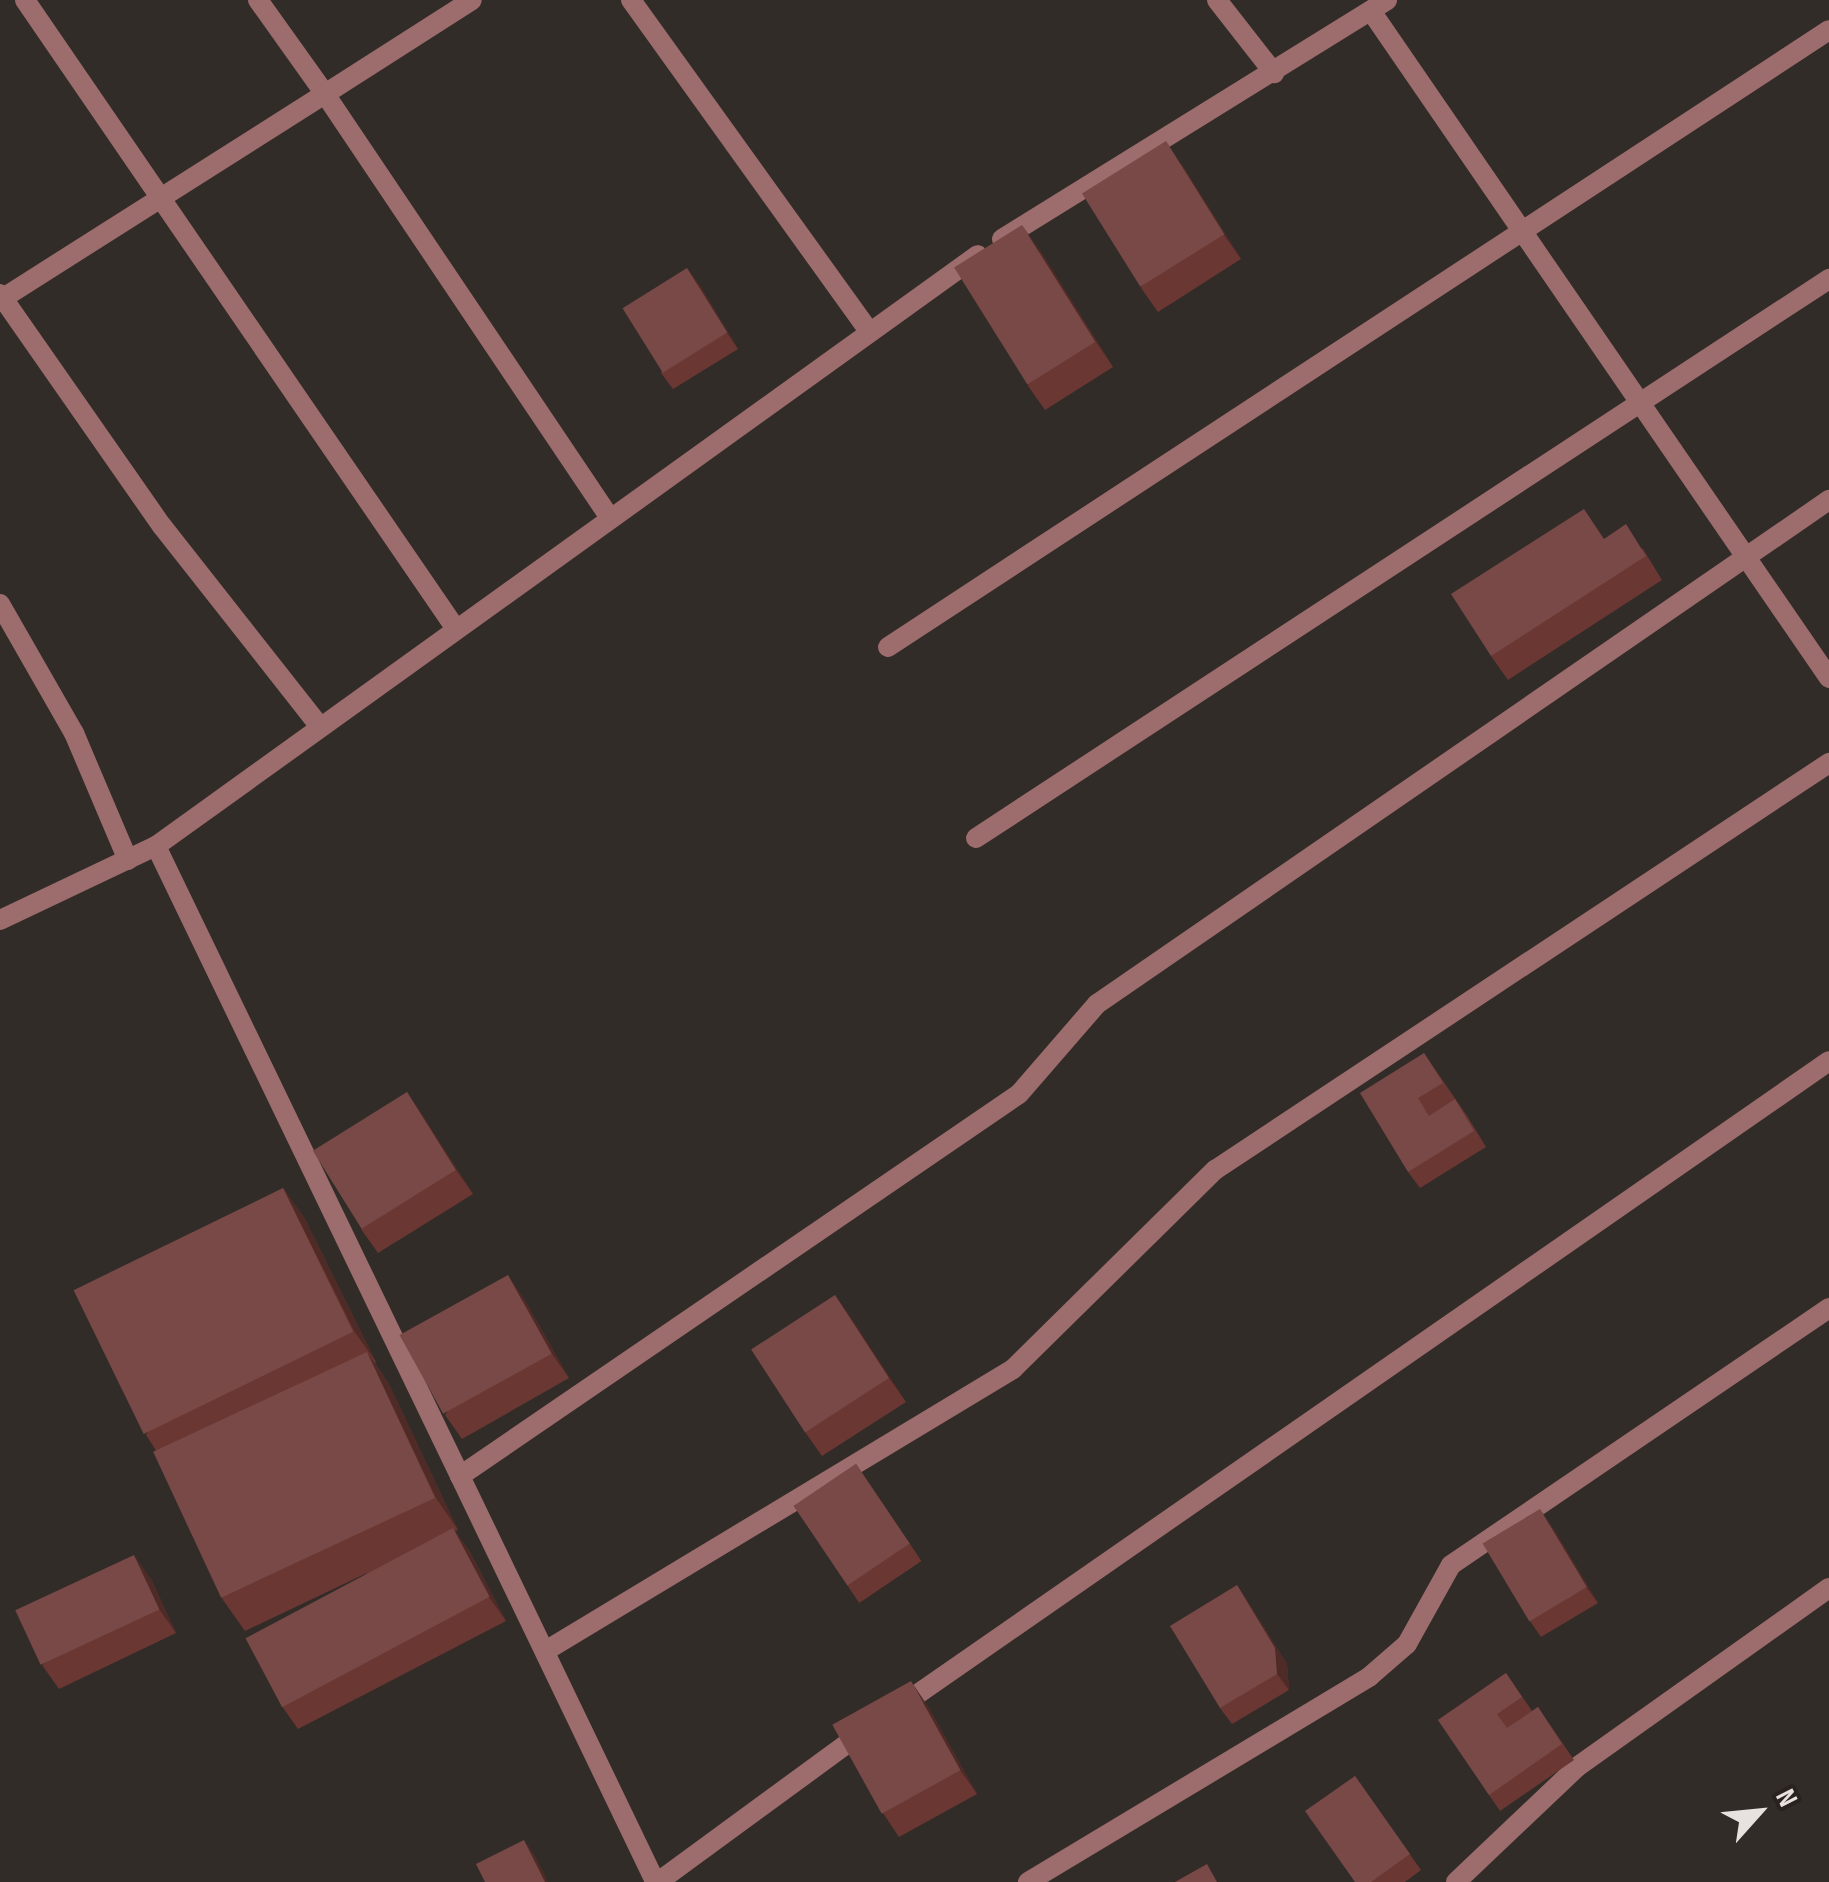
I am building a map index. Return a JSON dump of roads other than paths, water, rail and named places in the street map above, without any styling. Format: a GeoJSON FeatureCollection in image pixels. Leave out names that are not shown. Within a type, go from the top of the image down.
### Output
{"type":"FeatureCollection","features":[{"type":"Feature","properties":{"kind":"street"},"geometry":{"type":"LineString","coordinates":[[26,0],[454,626]]}},
{"type":"Feature","properties":{"kind":"street"},"geometry":{"type":"LineString","coordinates":[[258,0],[608,515]]}},
{"type":"Feature","properties":{"kind":"street"},"geometry":{"type":"LineString","coordinates":[[318,724],[162,526],[1,297],[472,0]]}},
{"type":"Feature","properties":{"kind":"street"},"geometry":{"type":"LineString","coordinates":[[631,0],[867,329]]}},
{"type":"Feature","properties":{"kind":"street"},"geometry":{"type":"LineString","coordinates":[[1217,0],[1274,73]]}},
{"type":"Feature","properties":{"kind":"street"},"geometry":{"type":"LineString","coordinates":[[0,920],[156,846],[318,724],[867,329],[1105,170],[1274,73],[1379,6],[1829,678]]}},
{"type":"Feature","properties":{"kind":"street"},"geometry":{"type":"LineString","coordinates":[[888,647],[1829,30]]}},
{"type":"Feature","properties":{"kind":"street"},"geometry":{"type":"LineString","coordinates":[[976,838],[1829,278]]}},
{"type":"Feature","properties":{"kind":"street"},"geometry":{"type":"LineString","coordinates":[[460,1476],[1019,1094],[1097,1004],[1829,500]]}},
{"type":"Feature","properties":{"kind":"street"},"geometry":{"type":"LineString","coordinates":[[0,604],[74,733],[128,860]]}},
{"type":"Feature","properties":{"kind":"street"},"geometry":{"type":"LineString","coordinates":[[547,1650],[1013,1370],[1215,1170],[1829,763]]}},
{"type":"Feature","properties":{"kind":"street"},"geometry":{"type":"LineString","coordinates":[[156,846],[656,1882],[1188,1502],[1829,1061]]}},
{"type":"Feature","properties":{"kind":"street"},"geometry":{"type":"LineString","coordinates":[[1028,1882],[1370,1677],[1407,1644],[1452,1565],[1829,1308]]}},
{"type":"Feature","properties":{"kind":"street"},"geometry":{"type":"LineString","coordinates":[[1456,1882],[1578,1768],[1829,1588]]}}]}
